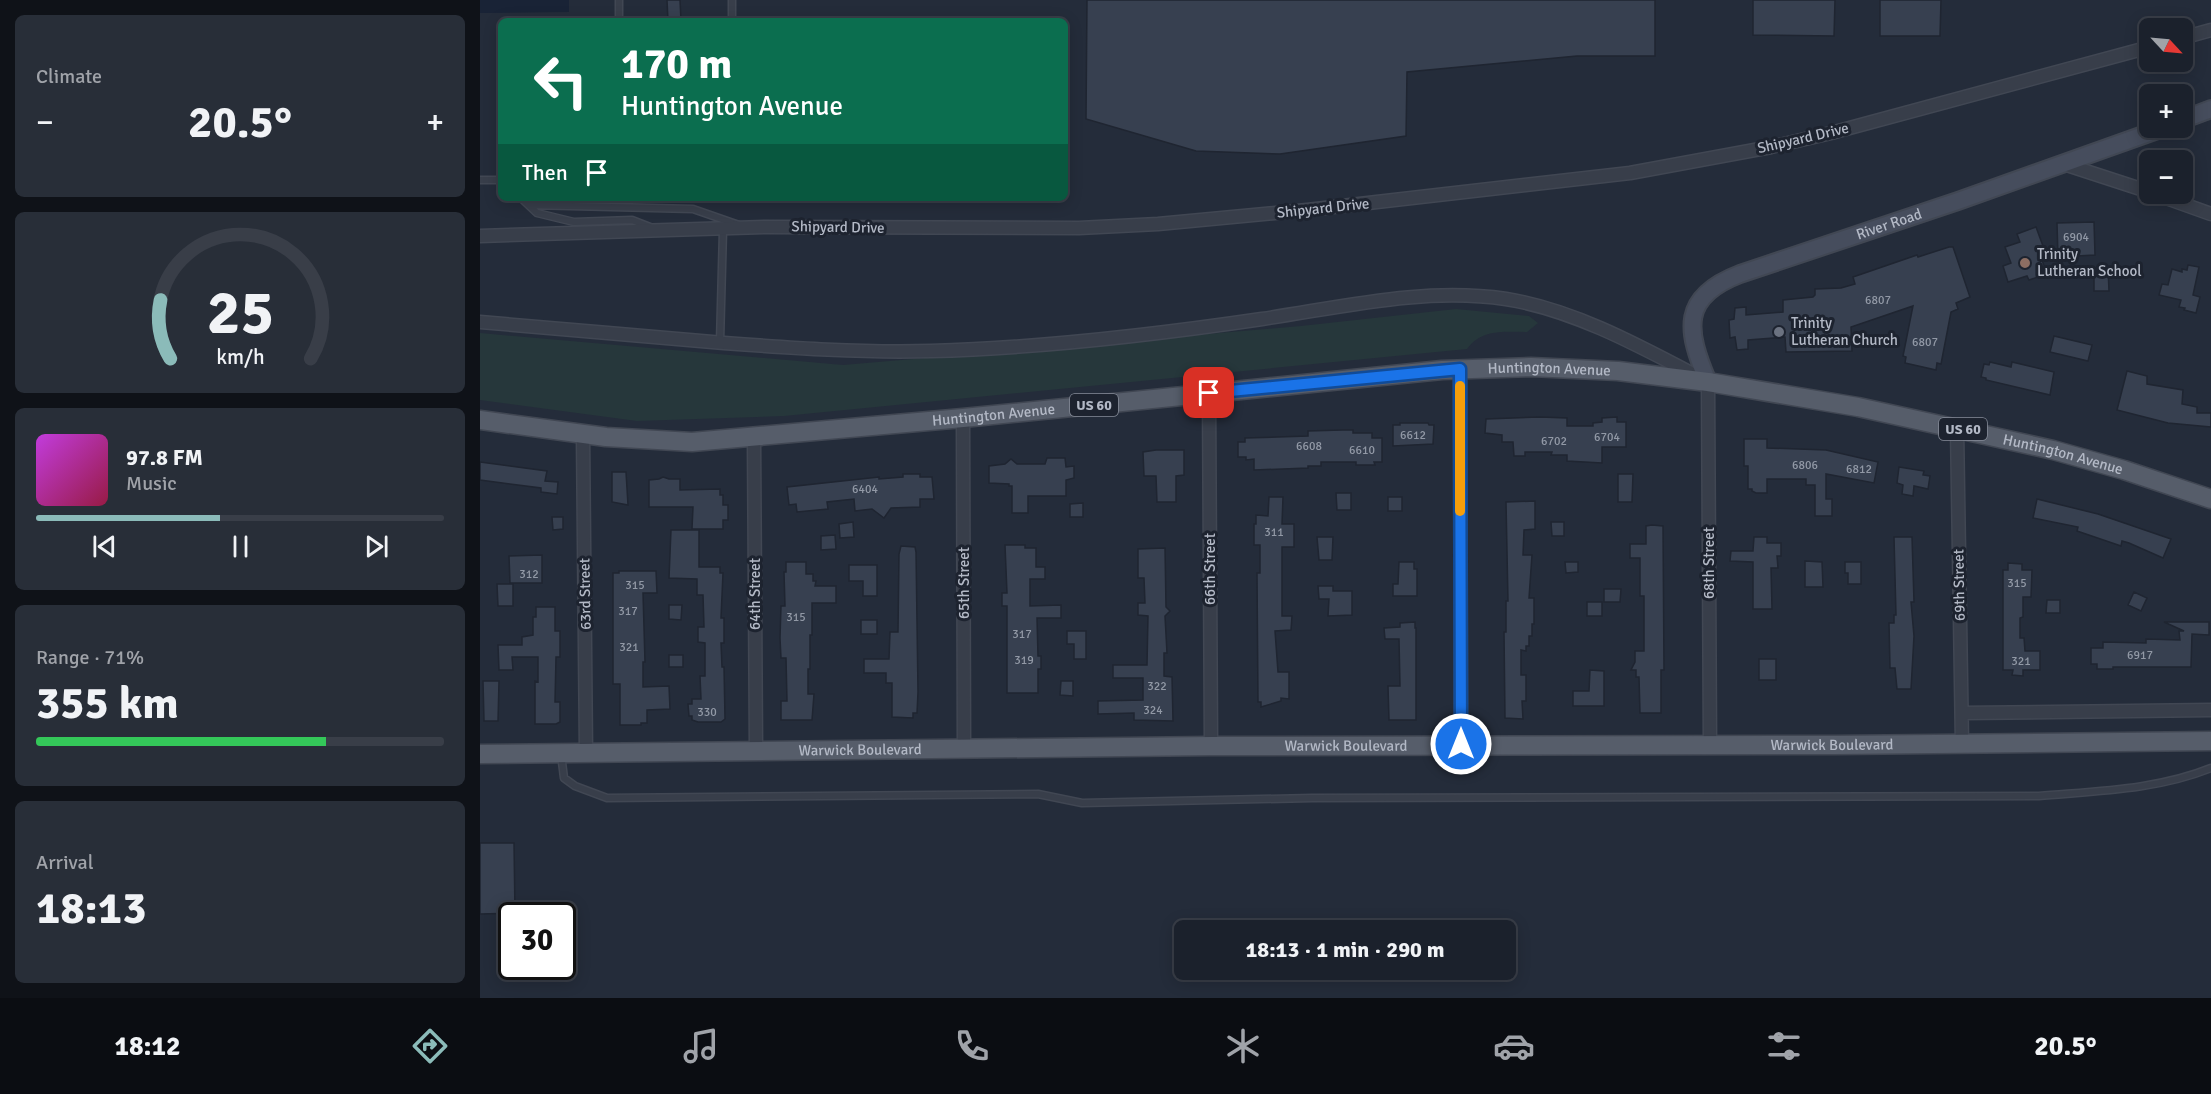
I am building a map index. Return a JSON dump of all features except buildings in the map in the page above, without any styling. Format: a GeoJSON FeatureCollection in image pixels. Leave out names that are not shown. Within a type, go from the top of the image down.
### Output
{"type":"FeatureCollection","features":[{"type":"Feature","properties":{"kind":"main road","name":"Huntington Avenue"},"geometry":{"type":"LineString","coordinates":[[480,420],[583,435],[683,442],[754,438],[1460,369],[1531,367],[1618,371],[1708,382],[1858,407],[1957,427],[2124,470],[2211,499]]}},
{"type":"Feature","properties":{"kind":"main road","name":"Warwick Boulevard"},"geometry":{"type":"LineString","coordinates":[[480,754],[1461,744],[1962,744],[2211,741]]}},
{"type":"Feature","properties":{"kind":"street"},"geometry":{"type":"LineString","coordinates":[[2193,35],[2211,30]]}},
{"type":"Feature","properties":{"kind":"street","name":"Shipyard Drive"},"geometry":{"type":"LineString","coordinates":[[480,236],[749,228],[1059,229],[1158,224],[1285,213],[1630,173],[1820,136],[2139,50]]}},
{"type":"Feature","properties":{"kind":"street"},"geometry":{"type":"LineString","coordinates":[[2193,116],[2211,109]]}},
{"type":"Feature","properties":{"kind":"street","name":"River Road"},"geometry":{"type":"LineString","coordinates":[[1708,382],[1694,343],[1692,320],[1699,300],[1715,285],[1769,264],[2139,137]]}},
{"type":"Feature","properties":{"kind":"street"},"geometry":{"type":"LineString","coordinates":[[2064,164],[2139,188]]}},
{"type":"Feature","properties":{"kind":"street"},"geometry":{"type":"LineString","coordinates":[[2183,204],[2211,214]]}},
{"type":"Feature","properties":{"kind":"street"},"geometry":{"type":"LineString","coordinates":[[480,322],[821,350],[951,350],[1136,336],[1380,300],[1421,296],[1466,296],[1504,299],[1560,312],[1656,354],[1708,382]]}},
{"type":"Feature","properties":{"kind":"street"},"geometry":{"type":"LineString","coordinates":[[1460,369],[1461,744]]}},
{"type":"Feature","properties":{"kind":"street","name":"68th Street"},"geometry":{"type":"LineString","coordinates":[[1708,382],[1710,745]]}},
{"type":"Feature","properties":{"kind":"street","name":"66th Street"},"geometry":{"type":"LineString","coordinates":[[1209,393],[1211,746]]}},
{"type":"Feature","properties":{"kind":"street","name":"65th Street"},"geometry":{"type":"LineString","coordinates":[[963,418],[964,749]]}},
{"type":"Feature","properties":{"kind":"street","name":"69th Street"},"geometry":{"type":"LineString","coordinates":[[1957,427],[1962,744]]}},
{"type":"Feature","properties":{"kind":"street","name":"63rd Street"},"geometry":{"type":"LineString","coordinates":[[583,435],[586,753]]}},
{"type":"Feature","properties":{"kind":"street","name":"64th Street"},"geometry":{"type":"LineString","coordinates":[[754,438],[756,751]]}},
{"type":"Feature","properties":{"kind":"street"},"geometry":{"type":"LineString","coordinates":[[1962,713],[2211,710]]}},
{"type":"Feature","properties":{"kind":"lane"},"geometry":{"type":"LineString","coordinates":[[619,0],[619,18]]}},
{"type":"Feature","properties":{"kind":"lane"},"geometry":{"type":"LineString","coordinates":[[732,0],[732,18]]}},
{"type":"Feature","properties":{"kind":"lane"},"geometry":{"type":"LineString","coordinates":[[480,180],[498,180]]}},
{"type":"Feature","properties":{"kind":"lane"},"geometry":{"type":"LineString","coordinates":[[524,201],[537,213],[574,222],[632,220],[658,231]]}},
{"type":"Feature","properties":{"kind":"lane"},"geometry":{"type":"LineString","coordinates":[[529,206],[693,209],[749,228]]}},
{"type":"Feature","properties":{"kind":"lane"},"geometry":{"type":"LineString","coordinates":[[720,342],[723,230]]}},
{"type":"Feature","properties":{"kind":"lane"},"geometry":{"type":"LineString","coordinates":[[561,753],[564,778],[575,786],[598,795],[618,799],[1038,794],[1082,803],[1329,798],[2039,796],[2152,785],[2176,780],[2211,768]]}},
{"type":"Feature","properties":{"kind":"shaded area"},"geometry":{"type":"Polygon","coordinates":[[[1456,309],[1529,316],[1538,323],[1527,332],[1501,332],[1486,335],[1467,349],[784,416],[637,421],[480,400],[480,333],[843,365],[1301,326],[1456,309]]]}},
{"type":"Feature","properties":{"kind":"water"},"geometry":{"type":"Polygon","coordinates":[[[480,0],[569,0],[569,12],[480,13],[480,0]]]}},
{"type":"Feature","properties":{"kind":"slow traffic"},"geometry":{"type":"LineString","coordinates":[[1460,386],[1460,511]]}},
{"type":"Feature","properties":{"kind":"place","name":"Trinity Lutheran School"},"geometry":{"type":"Point","coordinates":[2025,263]}},
{"type":"Feature","properties":{"kind":"place","name":"Trinity Lutheran Church"},"geometry":{"type":"Point","coordinates":[1779,332]}},
{"type":"Feature","properties":{"kind":"route"},"geometry":{"type":"LineString","coordinates":[[1209,393],[1460,369],[1461,744]]}}]}
